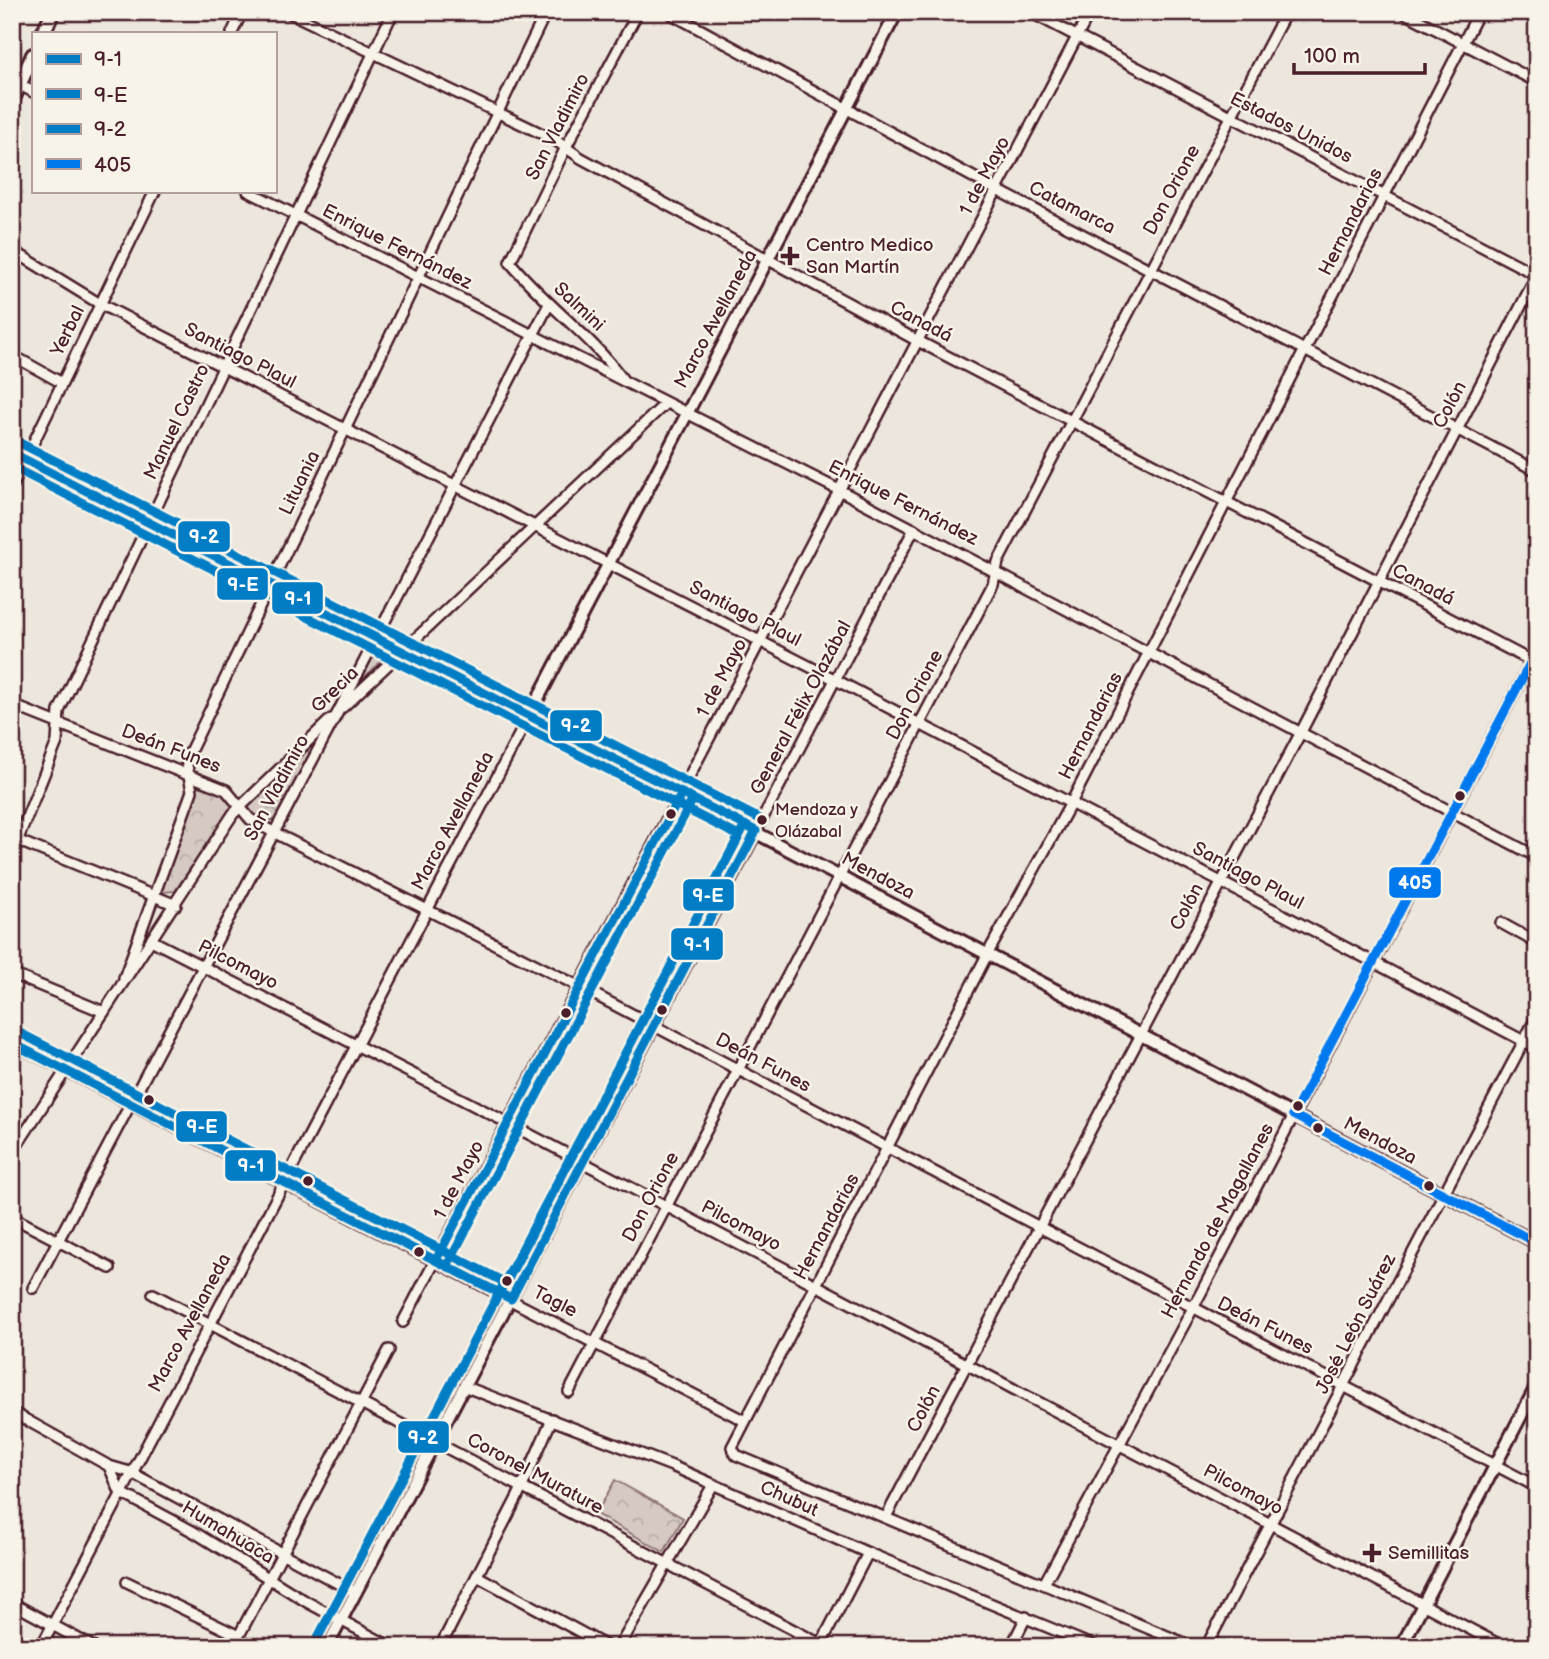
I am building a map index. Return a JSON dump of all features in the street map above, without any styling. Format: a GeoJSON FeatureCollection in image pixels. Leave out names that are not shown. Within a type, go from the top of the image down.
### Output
{"type":"FeatureCollection","features":[{"type":"Feature","properties":{"kind":"main road"},"geometry":{"type":"LineString","coordinates":[[43,32],[53,12]]}},
{"type":"Feature","properties":{"kind":"main road"},"geometry":{"type":"LineString","coordinates":[[12,101],[16,83],[32,57]]}},
{"type":"Feature","properties":{"kind":"street"},"geometry":{"type":"LineString","coordinates":[[232,32],[242,12]]}},
{"type":"Feature","properties":{"kind":"street","name":"Canadá"},"geometry":{"type":"LineString","coordinates":[[288,12],[566,146],[581,158],[918,341],[1534,663]]}},
{"type":"Feature","properties":{"kind":"street","name":"Manuel Castro"},"geometry":{"type":"LineString","coordinates":[[12,854],[15,839],[57,742],[59,710],[393,12]]}},
{"type":"Feature","properties":{"kind":"street","name":"Lituania"},"geometry":{"type":"LineString","coordinates":[[124,978],[192,791],[186,760],[545,12]]}},
{"type":"Feature","properties":{"kind":"street","name":"San Vladimiro"},"geometry":{"type":"LineString","coordinates":[[511,258],[566,146],[638,12]]}},
{"type":"Feature","properties":{"kind":"street","name":"Catamarca"},"geometry":{"type":"LineString","coordinates":[[668,12],[997,190],[1537,471]]}},
{"type":"Feature","properties":{"kind":"street","name":"Marco Avellaneda"},"geometry":{"type":"LineString","coordinates":[[41,1647],[130,1472],[285,1182],[897,12]]}},
{"type":"Feature","properties":{"kind":"street","name":"Estados Unidos"},"geometry":{"type":"LineString","coordinates":[[1030,12],[1537,275]]}},
{"type":"Feature","properties":{"kind":"street","name":"1 de Mayo"},"geometry":{"type":"LineString","coordinates":[[403,1322],[1090,12]]}},
{"type":"Feature","properties":{"kind":"street","name":"Don Orione"},"geometry":{"type":"LineString","coordinates":[[569,1392],[841,877],[993,584],[996,571],[1071,419],[1286,12]]}},
{"type":"Feature","properties":{"kind":"street"},"geometry":{"type":"LineString","coordinates":[[1404,12],[1537,82]]}},
{"type":"Feature","properties":{"kind":"street","name":"Hernandarias"},"geometry":{"type":"LineString","coordinates":[[733,1453],[732,1447],[745,1421],[988,953],[1071,803],[1479,12]]}},
{"type":"Feature","properties":{"kind":"street"},"geometry":{"type":"LineString","coordinates":[[16,83],[32,91]]}},
{"type":"Feature","properties":{"kind":"street","name":"Yerbal"},"geometry":{"type":"LineString","coordinates":[[12,487],[155,192]]}},
{"type":"Feature","properties":{"kind":"street","name":"Enrique Fernández"},"geometry":{"type":"LineString","coordinates":[[249,192],[996,571],[1537,857]]}},
{"type":"Feature","properties":{"kind":"street","name":"Santiago Plaul"},"geometry":{"type":"LineString","coordinates":[[12,250],[100,304],[920,723],[1537,1048]]}},
{"type":"Feature","properties":{"kind":"street","name":"Salmini"},"geometry":{"type":"LineString","coordinates":[[511,258],[512,265],[549,304],[605,355],[625,382]]}},
{"type":"Feature","properties":{"kind":"street","name":"Colón"},"geometry":{"type":"LineString","coordinates":[[886,1517],[1041,1228],[1537,275]]}},
{"type":"Feature","properties":{"kind":"street","name":"San Vladimiro"},"geometry":{"type":"LineString","coordinates":[[33,1288],[338,712],[549,304]]}},
{"type":"Feature","properties":{"kind":"street"},"geometry":{"type":"LineString","coordinates":[[12,355],[62,383]]}},
{"type":"Feature","properties":{"kind":"street","name":"Grecia"},"geometry":{"type":"LineString","coordinates":[[12,1153],[124,978],[153,942],[239,806],[402,649],[666,403]]}},
{"type":"Feature","properties":{"kind":"street","name":"Mendoza"},"geometry":{"type":"LineString","coordinates":[[12,453],[376,635],[756,831],[1537,1243]]}},
{"type":"Feature","properties":{"kind":"street","name":"General Félix Olazábal"},"geometry":{"type":"LineString","coordinates":[[327,1647],[466,1387],[914,529]]}},
{"type":"Feature","properties":{"kind":"street","name":"Hernando de Magallanes"},"geometry":{"type":"LineString","coordinates":[[1044,1584],[1193,1308],[1452,811],[1534,663],[1537,650]]}},
{"type":"Feature","properties":{"kind":"street","name":"Deán Funes"},"geometry":{"type":"LineString","coordinates":[[12,705],[226,790],[250,819],[273,832],[580,986],[1537,1487]]}},
{"type":"Feature","properties":{"kind":"street"},"geometry":{"type":"LineString","coordinates":[[15,839],[176,905]]}},
{"type":"Feature","properties":{"kind":"street"},"geometry":{"type":"LineString","coordinates":[[1501,923],[1537,943]]}},
{"type":"Feature","properties":{"kind":"street","name":"Pilcomayo"},"geometry":{"type":"LineString","coordinates":[[153,942],[508,1123],[1504,1647]]}},
{"type":"Feature","properties":{"kind":"street"},"geometry":{"type":"LineString","coordinates":[[12,974],[104,1012]]}},
{"type":"Feature","properties":{"kind":"street","name":"José León Suárez"},"geometry":{"type":"LineString","coordinates":[[1206,1647],[1537,1016]]}},
{"type":"Feature","properties":{"kind":"street","name":"Tagle"},"geometry":{"type":"LineString","coordinates":[[12,1043],[745,1421]]}},
{"type":"Feature","properties":{"kind":"street"},"geometry":{"type":"LineString","coordinates":[[12,1217],[110,1268]]}},
{"type":"Feature","properties":{"kind":"street","name":"Coronel Murature"},"geometry":{"type":"LineString","coordinates":[[153,1294],[362,1401],[824,1646]]}},
{"type":"Feature","properties":{"kind":"street"},"geometry":{"type":"LineString","coordinates":[[233,1647],[389,1350]]}},
{"type":"Feature","properties":{"kind":"street"},"geometry":{"type":"LineString","coordinates":[[1401,1647],[1537,1385]]}},
{"type":"Feature","properties":{"kind":"street","name":"Chubut"},"geometry":{"type":"LineString","coordinates":[[466,1387],[713,1485],[868,1553],[1096,1647]]}},
{"type":"Feature","properties":{"kind":"street","name":"Humahuaca"},"geometry":{"type":"LineString","coordinates":[[12,1412],[108,1466],[130,1472],[356,1592]]}},
{"type":"Feature","properties":{"kind":"street"},"geometry":{"type":"LineString","coordinates":[[440,1647],[552,1419]]}},
{"type":"Feature","properties":{"kind":"street","name":"Chubut"},"geometry":{"type":"LineString","coordinates":[[733,1453],[1193,1647]]}},
{"type":"Feature","properties":{"kind":"street"},"geometry":{"type":"LineString","coordinates":[[108,1466],[120,1492]]}},
{"type":"Feature","properties":{"kind":"street"},"geometry":{"type":"LineString","coordinates":[[618,1647],[713,1485]]}},
{"type":"Feature","properties":{"kind":"street","name":"Humahuaca"},"geometry":{"type":"LineString","coordinates":[[120,1492],[391,1647]]}},
{"type":"Feature","properties":{"kind":"street"},"geometry":{"type":"LineString","coordinates":[[824,1646],[868,1553]]}},
{"type":"Feature","properties":{"kind":"street"},"geometry":{"type":"LineString","coordinates":[[477,1576],[608,1647]]}},
{"type":"Feature","properties":{"kind":"street"},"geometry":{"type":"LineString","coordinates":[[127,1582],[239,1636]]}},
{"type":"Feature","properties":{"kind":"street"},"geometry":{"type":"LineString","coordinates":[[12,1603],[93,1647]]}},
{"type":"Feature","properties":{"kind":"street"},"geometry":{"type":"LineString","coordinates":[[1011,1647],[1026,1617]]}},
{"type":"Feature","properties":{"kind":"street"},"geometry":{"type":"LineString","coordinates":[[794,1647],[800,1635]]}},
{"type":"Feature","properties":{"kind":"green space"},"geometry":{"type":"Polygon","coordinates":[[[376,646],[382,646],[389,653],[361,681],[376,646]]]}},
{"type":"Feature","properties":{"kind":"green space"},"geometry":{"type":"Polygon","coordinates":[[[307,749],[310,754],[275,820],[267,821],[250,811],[247,805],[307,749]]]}},
{"type":"Feature","properties":{"kind":"green space"},"geometry":{"type":"Polygon","coordinates":[[[204,785],[228,796],[233,805],[175,891],[163,892],[161,884],[197,787],[204,785]]]}},
{"type":"Feature","properties":{"kind":"green space"},"geometry":{"type":"Polygon","coordinates":[[[615,1480],[683,1518],[664,1552],[596,1514],[615,1480]]]}},
{"type":"Feature","properties":{"kind":"transit line","name":"9-2"},"geometry":{"type":"LineString","coordinates":[[18,442],[762,820]]}},
{"type":"Feature","properties":{"kind":"transit line","name":"9-1"},"geometry":{"type":"LineString","coordinates":[[12,453],[756,831],[511,1299],[12,1043]]}},
{"type":"Feature","properties":{"kind":"transit line","name":"9-E"},"geometry":{"type":"LineString","coordinates":[[12,467],[739,836],[506,1283],[18,1032]]}},
{"type":"Feature","properties":{"kind":"transit line","name":"405"},"geometry":{"type":"LineString","coordinates":[[1293,1115],[1537,650]]}},
{"type":"Feature","properties":{"kind":"transit line","name":"9-1"},"geometry":{"type":"LineString","coordinates":[[436,1260],[682,793]]}},
{"type":"Feature","properties":{"kind":"transit line","name":"9-E"},"geometry":{"type":"LineString","coordinates":[[447,1266],[693,799]]}},
{"type":"Feature","properties":{"kind":"transit line","name":"9-2"},"geometry":{"type":"LineString","coordinates":[[316,1641],[745,825]]}},
{"type":"Feature","properties":{"kind":"transit line","name":"405"},"geometry":{"type":"LineString","coordinates":[[1293,1115],[1537,1243]]}},
{"type":"Feature","properties":{"kind":"place","name":"Centro Medico San Martín"},"geometry":{"type":"Point","coordinates":[790,256]}},
{"type":"Feature","properties":{"kind":"place","name":"Mendoza y Olázabal"},"geometry":{"type":"Point","coordinates":[762,820]}},
{"type":"Feature","properties":{"kind":"place","name":"Semillitas"},"geometry":{"type":"Point","coordinates":[1372,1553]}}]}
